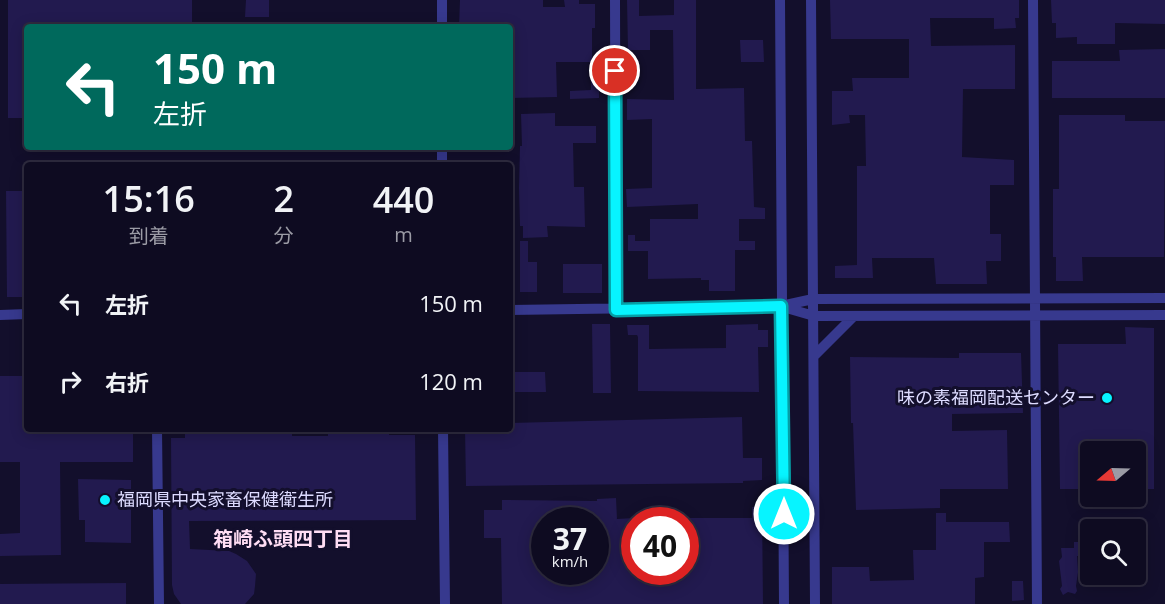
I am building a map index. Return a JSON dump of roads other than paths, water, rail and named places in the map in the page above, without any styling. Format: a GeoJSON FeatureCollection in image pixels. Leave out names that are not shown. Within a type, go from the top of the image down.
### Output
{"type":"FeatureCollection","features":[{"type":"Feature","properties":{"kind":"street"},"geometry":{"type":"LineString","coordinates":[[442,0],[442,24]]}},
{"type":"Feature","properties":{"kind":"street"},"geometry":{"type":"LineString","coordinates":[[615,0],[616,310]]}},
{"type":"Feature","properties":{"kind":"street"},"geometry":{"type":"LineString","coordinates":[[780,0],[784,604]]}},
{"type":"Feature","properties":{"kind":"street"},"geometry":{"type":"LineString","coordinates":[[811,0],[815,604]]}},
{"type":"Feature","properties":{"kind":"street"},"geometry":{"type":"LineString","coordinates":[[1033,0],[1037,604]]}},
{"type":"Feature","properties":{"kind":"street"},"geometry":{"type":"LineString","coordinates":[[513,310],[781,306],[813,299],[1165,298]]}},
{"type":"Feature","properties":{"kind":"street"},"geometry":{"type":"LineString","coordinates":[[781,306],[814,316],[1165,315]]}},
{"type":"Feature","properties":{"kind":"street"},"geometry":{"type":"LineString","coordinates":[[0,315],[24,314]]}},
{"type":"Feature","properties":{"kind":"street"},"geometry":{"type":"LineString","coordinates":[[814,357],[854,316]]}},
{"type":"Feature","properties":{"kind":"street"},"geometry":{"type":"LineString","coordinates":[[157,432],[159,604]]}},
{"type":"Feature","properties":{"kind":"street"},"geometry":{"type":"LineString","coordinates":[[443,432],[445,604]]}},
{"type":"Feature","properties":{"kind":"place","name":"味の素福岡配送センター"},"geometry":{"type":"Point","coordinates":[1107,398]}},
{"type":"Feature","properties":{"kind":"place","name":"福岡県中央家畜保健衛生所"},"geometry":{"type":"Point","coordinates":[105,500]}},
{"type":"Feature","properties":{"kind":"district","name":"箱崎ふ頭四丁目"},"geometry":{"type":"Point","coordinates":[283,539]}}]}
